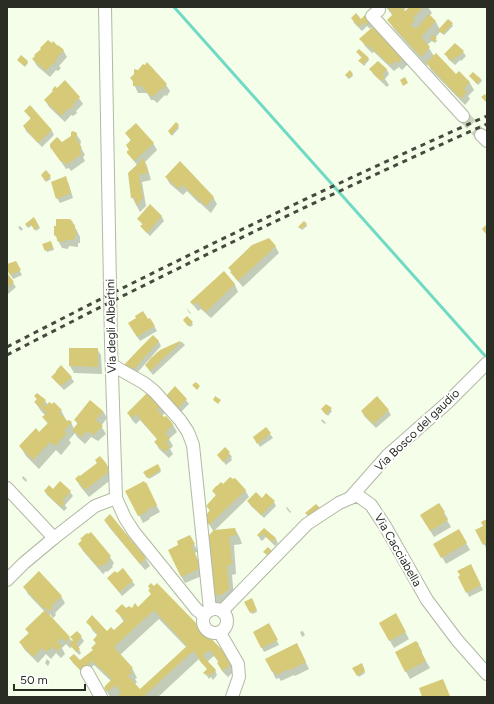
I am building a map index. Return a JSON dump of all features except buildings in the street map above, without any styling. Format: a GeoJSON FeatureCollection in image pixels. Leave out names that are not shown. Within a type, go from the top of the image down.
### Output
{"type":"FeatureCollection","features":[{"type":"Feature","properties":{"kind":"street","name":"Via degli Albertini"},"geometry":{"type":"LineString","coordinates":[[105,7],[116,498],[125,518],[134,532],[197,610],[212,612]]}},
{"type":"Feature","properties":{"kind":"street"},"geometry":{"type":"LineString","coordinates":[[379,10],[372,16],[463,116]]}},
{"type":"Feature","properties":{"kind":"street","name":"Via Bosco del gaudio"},"geometry":{"type":"LineString","coordinates":[[349,499],[388,455],[447,402],[487,363]]}},
{"type":"Feature","properties":{"kind":"street"},"geometry":{"type":"LineString","coordinates":[[112,364],[144,383],[154,391],[180,420],[188,432],[193,445],[212,612]]}},
{"type":"Feature","properties":{"kind":"street"},"geometry":{"type":"LineString","coordinates":[[7,488],[54,538]]}},
{"type":"Feature","properties":{"kind":"street","name":"Via Cacciabella"},"geometry":{"type":"LineString","coordinates":[[349,499],[357,495],[371,505],[385,526],[427,600],[457,640],[487,674]]}},
{"type":"Feature","properties":{"kind":"street"},"geometry":{"type":"LineString","coordinates":[[7,580],[24,563],[95,506],[116,498]]}},
{"type":"Feature","properties":{"kind":"street"},"geometry":{"type":"LineString","coordinates":[[212,612],[226,615],[226,628],[220,633],[214,634],[206,631],[202,621],[307,524],[339,503],[349,499]]}},
{"type":"Feature","properties":{"kind":"street"},"geometry":{"type":"LineString","coordinates":[[220,633],[238,664],[239,678],[232,697]]}},
{"type":"Feature","properties":{"kind":"street"},"geometry":{"type":"LineString","coordinates":[[87,672],[101,697]]}},
{"type":"Feature","properties":{"kind":"waterway"},"geometry":{"type":"LineString","coordinates":[[174,7],[487,358]]}},
{"type":"Feature","properties":{"kind":"tunnel"},"geometry":{"type":"LineString","coordinates":[[463,116],[481,135]]}},
{"type":"Feature","properties":{"kind":"railway"},"geometry":{"type":"LineString","coordinates":[[7,347],[126,286],[246,228],[487,116]]}},
{"type":"Feature","properties":{"kind":"railway"},"geometry":{"type":"LineString","coordinates":[[7,355],[126,294],[246,236],[487,124]]}}]}
